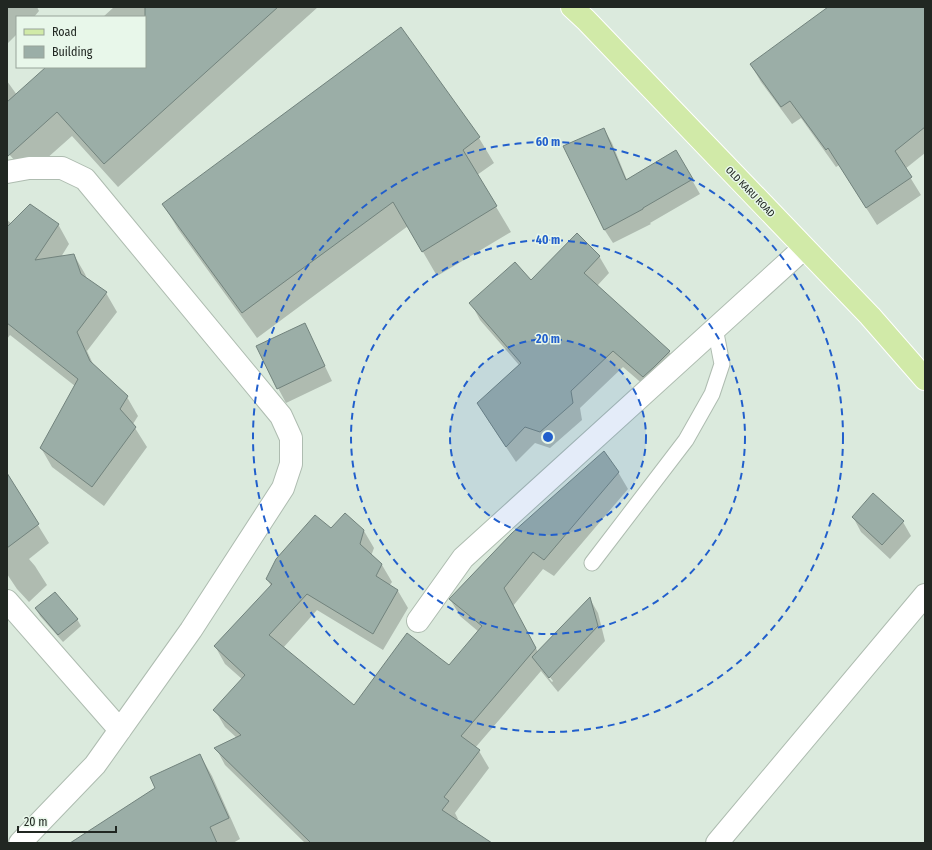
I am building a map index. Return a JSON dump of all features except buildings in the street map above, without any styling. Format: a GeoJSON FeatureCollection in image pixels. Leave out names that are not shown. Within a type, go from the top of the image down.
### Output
{"type":"FeatureCollection","features":[{"type":"Feature","properties":{"kind":"main road","name":"OLD KARU ROAD"},"geometry":{"type":"LineString","coordinates":[[572,7],[870,316],[925,379]]}},
{"type":"Feature","properties":{"kind":"street"},"geometry":{"type":"LineString","coordinates":[[7,172],[29,168],[62,168],[85,179],[281,416],[291,438],[291,464],[283,488],[191,630],[95,765],[20,843]]}},
{"type":"Feature","properties":{"kind":"street"},"geometry":{"type":"LineString","coordinates":[[418,621],[462,558],[804,248]]}},
{"type":"Feature","properties":{"kind":"street"},"geometry":{"type":"LineString","coordinates":[[717,843],[925,595]]}},
{"type":"Feature","properties":{"kind":"street"},"geometry":{"type":"LineString","coordinates":[[7,601],[120,730]]}},
{"type":"Feature","properties":{"kind":"lane"},"geometry":{"type":"LineString","coordinates":[[592,562],[686,440],[712,394],[722,364],[715,328]]}}]}
